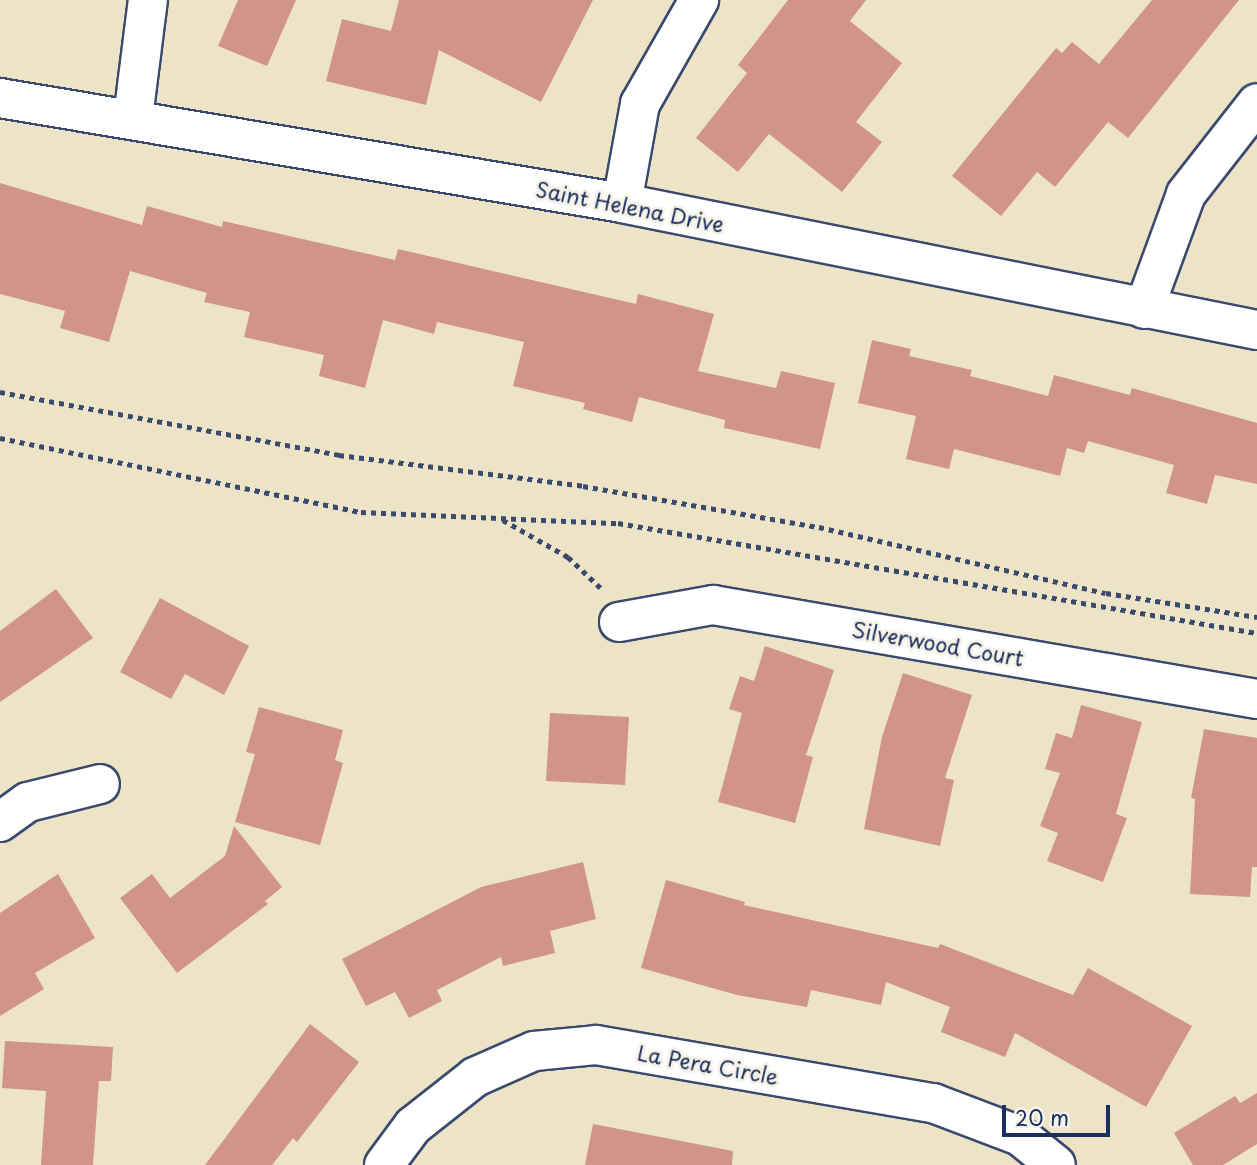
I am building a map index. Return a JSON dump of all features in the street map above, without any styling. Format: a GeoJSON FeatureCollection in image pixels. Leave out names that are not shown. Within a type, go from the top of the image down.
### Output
{"type":"FeatureCollection","features":[{"type":"Feature","properties":{"kind":"street"},"geometry":{"type":"LineString","coordinates":[[133,118],[148,0]]}},
{"type":"Feature","properties":{"kind":"street"},"geometry":{"type":"LineString","coordinates":[[622,203],[639,104],[699,0]]}},
{"type":"Feature","properties":{"kind":"street","name":"Saint Helena Drive"},"geometry":{"type":"LineString","coordinates":[[0,98],[133,118],[622,203],[1257,330]]}},
{"type":"Feature","properties":{"kind":"street"},"geometry":{"type":"LineString","coordinates":[[1144,309],[1186,194],[1257,103]]}},
{"type":"Feature","properties":{"kind":"street","name":"Silverwood Court"},"geometry":{"type":"LineString","coordinates":[[619,622],[713,605],[1257,699]]}},
{"type":"Feature","properties":{"kind":"street"},"geometry":{"type":"LineString","coordinates":[[0,822],[28,802],[100,783]]}},
{"type":"Feature","properties":{"kind":"street","name":"La Pera Circle"},"geometry":{"type":"LineString","coordinates":[[384,1165],[413,1126],[475,1077],[534,1051],[596,1045],[933,1102],[1020,1136],[1056,1165]]}},
{"type":"Feature","properties":{"kind":"path"},"geometry":{"type":"LineString","coordinates":[[0,392],[339,455],[583,486],[819,527],[1106,593],[1257,617]]}},
{"type":"Feature","properties":{"kind":"path"},"geometry":{"type":"LineString","coordinates":[[0,438],[361,512],[618,523],[1257,633]]}},
{"type":"Feature","properties":{"kind":"path"},"geometry":{"type":"LineString","coordinates":[[501,519],[521,534],[568,557],[600,582],[619,622]]}},
{"type":"Feature","properties":{"kind":"building"},"geometry":{"type":"Polygon","coordinates":[[[238,0],[296,0],[267,66],[218,46],[238,0]]]}},
{"type":"Feature","properties":{"kind":"building"},"geometry":{"type":"Polygon","coordinates":[[[399,0],[593,0],[541,102],[439,50],[426,105],[326,81],[342,19],[391,31],[399,0]]]}},
{"type":"Feature","properties":{"kind":"building"},"geometry":{"type":"Polygon","coordinates":[[[788,0],[866,0],[850,21],[902,63],[856,122],[882,142],[842,192],[769,134],[738,172],[696,138],[747,73],[738,65],[788,0]]]}},
{"type":"Feature","properties":{"kind":"building"},"geometry":{"type":"Polygon","coordinates":[[[1152,0],[1239,0],[1128,138],[1108,122],[1055,187],[1037,172],[1001,216],[952,176],[1056,48],[1062,53],[1072,42],[1099,64],[1152,0]]]}},
{"type":"Feature","properties":{"kind":"building"},"geometry":{"type":"Polygon","coordinates":[[[0,183],[142,225],[147,206],[222,227],[223,221],[395,260],[398,249],[636,304],[638,294],[714,314],[698,371],[776,388],[781,371],[835,383],[820,449],[724,428],[725,420],[639,397],[632,422],[583,409],[585,403],[513,386],[524,342],[437,322],[434,334],[383,320],[365,388],[319,376],[324,355],[244,337],[250,312],[204,302],[207,293],[130,271],[109,342],[60,328],[65,311],[0,294],[0,183]]]}},
{"type":"Feature","properties":{"kind":"building"},"geometry":{"type":"Polygon","coordinates":[[[872,340],[911,349],[909,356],[972,370],[970,376],[1048,396],[1054,375],[1130,395],[1132,388],[1257,423],[1257,484],[1215,475],[1207,504],[1166,493],[1174,465],[1088,441],[1084,453],[1067,448],[1060,476],[954,449],[949,469],[906,459],[916,416],[858,403],[872,340]]]}},
{"type":"Feature","properties":{"kind":"building"},"geometry":{"type":"Polygon","coordinates":[[[56,589],[93,638],[0,702],[0,631],[56,589]]]}},
{"type":"Feature","properties":{"kind":"building"},"geometry":{"type":"Polygon","coordinates":[[[160,598],[249,646],[224,695],[185,674],[171,699],[120,672],[160,598]]]}},
{"type":"Feature","properties":{"kind":"building"},"geometry":{"type":"Polygon","coordinates":[[[765,646],[834,670],[806,755],[813,757],[795,823],[718,802],[742,713],[729,709],[740,676],[754,681],[765,646]]]}},
{"type":"Feature","properties":{"kind":"building"},"geometry":{"type":"Polygon","coordinates":[[[903,673],[972,695],[945,778],[954,780],[940,846],[864,829],[882,737],[903,673]]]}},
{"type":"Feature","properties":{"kind":"building"},"geometry":{"type":"Polygon","coordinates":[[[1081,705],[1142,722],[1116,814],[1127,818],[1103,882],[1047,861],[1058,833],[1040,826],[1060,773],[1045,769],[1056,733],[1072,738],[1081,705]]]}},
{"type":"Feature","properties":{"kind":"building"},"geometry":{"type":"Polygon","coordinates":[[[259,707],[343,730],[335,760],[343,763],[320,845],[235,822],[255,754],[246,752],[259,707]]]}},
{"type":"Feature","properties":{"kind":"building"},"geometry":{"type":"Polygon","coordinates":[[[550,713],[629,717],[625,785],[546,781],[550,713]]]}},
{"type":"Feature","properties":{"kind":"building"},"geometry":{"type":"Polygon","coordinates":[[[1204,729],[1257,738],[1257,867],[1252,867],[1250,897],[1190,894],[1195,799],[1191,798],[1204,729]]]}},
{"type":"Feature","properties":{"kind":"building"},"geometry":{"type":"Polygon","coordinates":[[[234,826],[282,887],[265,901],[268,904],[177,973],[120,898],[152,874],[170,898],[225,856],[234,826]]]}},
{"type":"Feature","properties":{"kind":"building"},"geometry":{"type":"Polygon","coordinates":[[[583,862],[596,919],[550,931],[555,953],[503,966],[501,957],[437,990],[442,1001],[409,1018],[395,992],[366,1006],[342,959],[481,887],[583,862]]]}},
{"type":"Feature","properties":{"kind":"building"},"geometry":{"type":"Polygon","coordinates":[[[58,874],[95,938],[35,973],[44,989],[0,1016],[0,913],[58,874]]]}},
{"type":"Feature","properties":{"kind":"building"},"geometry":{"type":"Polygon","coordinates":[[[666,880],[745,902],[744,905],[938,948],[940,944],[1073,995],[1088,968],[1192,1026],[1146,1107],[1015,1033],[1005,1057],[941,1032],[950,1007],[886,982],[881,1005],[811,990],[807,1007],[737,995],[641,968],[666,880]]]}},
{"type":"Feature","properties":{"kind":"building"},"geometry":{"type":"Polygon","coordinates":[[[310,1024],[359,1062],[297,1142],[293,1138],[272,1165],[205,1165],[310,1024]]]}},
{"type":"Feature","properties":{"kind":"building"},"geometry":{"type":"Polygon","coordinates":[[[5,1041],[113,1047],[111,1081],[99,1081],[93,1165],[41,1165],[46,1091],[2,1088],[5,1041]]]}},
{"type":"Feature","properties":{"kind":"building"},"geometry":{"type":"Polygon","coordinates":[[[1257,1093],[1257,1144],[1223,1165],[1193,1165],[1174,1133],[1235,1096],[1240,1103],[1257,1093]]]}},
{"type":"Feature","properties":{"kind":"building"},"geometry":{"type":"Polygon","coordinates":[[[593,1124],[733,1151],[732,1165],[585,1165],[593,1124]]]}}]}
